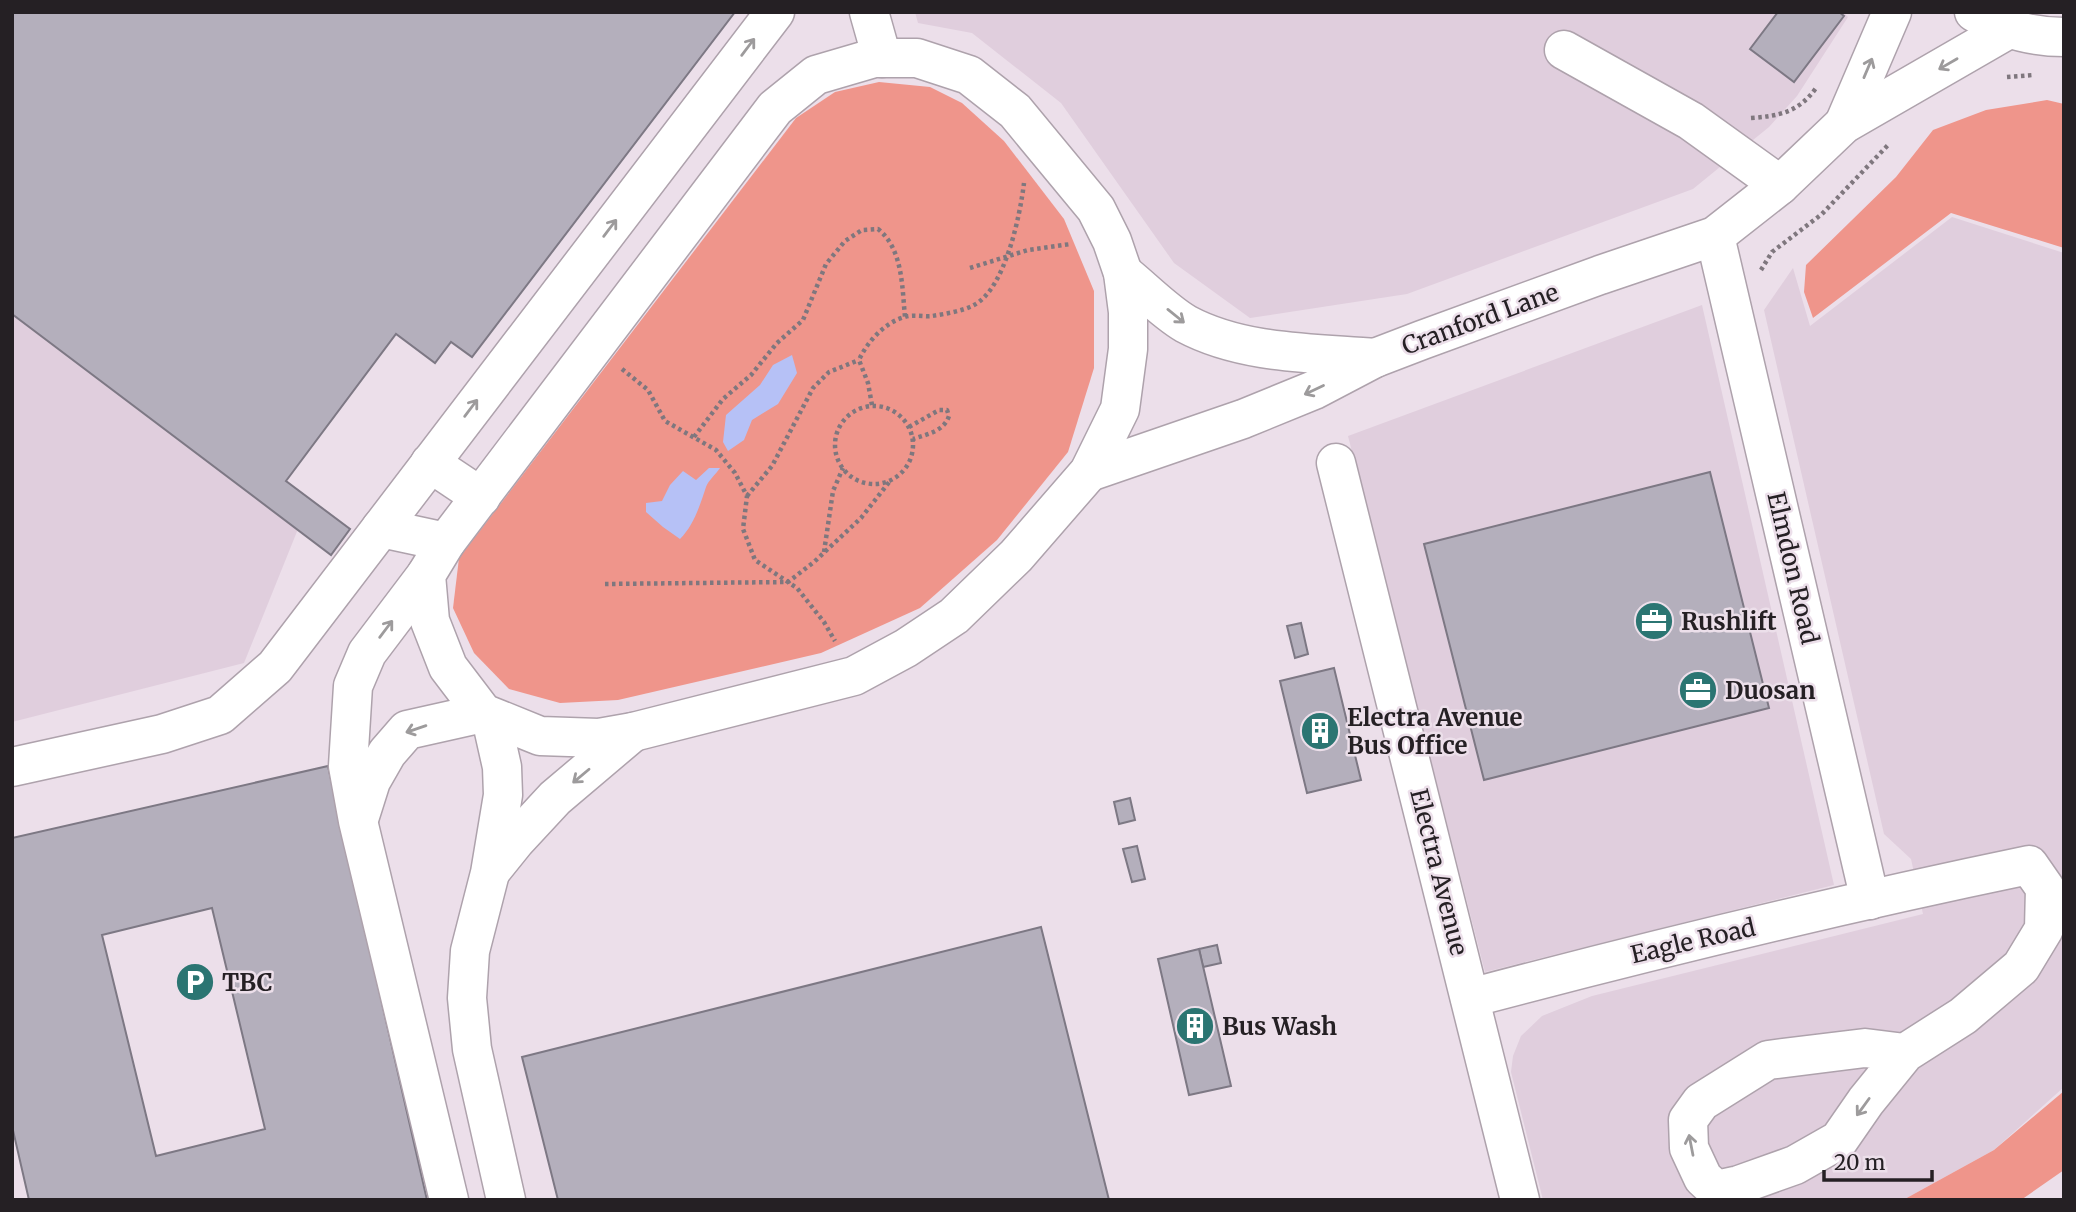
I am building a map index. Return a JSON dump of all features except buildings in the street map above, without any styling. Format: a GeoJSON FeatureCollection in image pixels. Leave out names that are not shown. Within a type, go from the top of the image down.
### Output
{"type":"FeatureCollection","features":[{"type":"Feature","properties":{"kind":"street"},"geometry":{"type":"LineString","coordinates":[[12,767],[162,734],[220,715],[275,667],[775,12]]}},
{"type":"Feature","properties":{"kind":"street"},"geometry":{"type":"LineString","coordinates":[[869,12],[881,58]]}},
{"type":"Feature","properties":{"kind":"street","name":"Cranford Lane"},"geometry":{"type":"LineString","coordinates":[[1844,124],[1892,12]]}},
{"type":"Feature","properties":{"kind":"street"},"geometry":{"type":"LineString","coordinates":[[1974,12],[2007,30],[2041,37],[2064,37]]}},
{"type":"Feature","properties":{"kind":"street","name":"Cranford Lane"},"geometry":{"type":"LineString","coordinates":[[1089,472],[1243,419],[1314,390],[1375,358],[1714,236],[1780,185],[1844,124],[2007,30]]}},
{"type":"Feature","properties":{"kind":"street"},"geometry":{"type":"LineString","coordinates":[[1564,50],[1691,121],[1780,185]]}},
{"type":"Feature","properties":{"kind":"street"},"geometry":{"type":"LineString","coordinates":[[358,821],[371,781],[387,753],[407,730],[487,716],[540,736],[599,738],[633,733],[854,676],[906,648],[954,616],[1016,556],[1089,472],[1120,409],[1128,349],[1128,312],[1124,272],[1096,209],[1015,111],[969,75],[917,58],[881,58],[816,75],[775,108],[446,542],[426,575],[367,653],[353,686],[348,766],[358,821],[449,1200]]}},
{"type":"Feature","properties":{"kind":"street","name":"Elmdon Road"},"geometry":{"type":"LineString","coordinates":[[1714,236],[1870,900]]}},
{"type":"Feature","properties":{"kind":"street"},"geometry":{"type":"LineString","coordinates":[[1124,272],[1184,323],[1226,342],[1375,358]]}},
{"type":"Feature","properties":{"kind":"street"},"geometry":{"type":"LineString","coordinates":[[430,463],[481,497]]}},
{"type":"Feature","properties":{"kind":"street","name":"Electra Avenue"},"geometry":{"type":"LineString","coordinates":[[1336,463],[1520,1200]]}},
{"type":"Feature","properties":{"kind":"street"},"geometry":{"type":"LineString","coordinates":[[381,528],[446,542]]}},
{"type":"Feature","properties":{"kind":"street"},"geometry":{"type":"LineString","coordinates":[[426,575],[430,621],[448,667],[487,716],[502,768],[503,794],[490,873],[470,951],[467,998],[472,1049],[506,1200]]}},
{"type":"Feature","properties":{"kind":"street"},"geometry":{"type":"LineString","coordinates":[[490,873],[555,798],[633,733]]}},
{"type":"Feature","properties":{"kind":"street","name":"Eagle Road"},"geometry":{"type":"LineString","coordinates":[[1470,998],[1647,951],[1916,888],[2029,865],[2045,888],[2044,929],[2021,967],[1963,1016],[1905,1053]]}},
{"type":"Feature","properties":{"kind":"street"},"geometry":{"type":"LineString","coordinates":[[1865,1048],[1905,1053],[1839,1140],[1795,1165],[1739,1185],[1716,1190],[1703,1178],[1689,1148],[1688,1119],[1701,1102],[1730,1083],[1768,1060],[1865,1048]]}},
{"type":"Feature","properties":{"kind":"path"},"geometry":{"type":"LineString","coordinates":[[1998,79],[2036,75]]}},
{"type":"Feature","properties":{"kind":"path"},"geometry":{"type":"LineString","coordinates":[[1749,118],[1777,116],[1806,102],[1822,81]]}},
{"type":"Feature","properties":{"kind":"path"},"geometry":{"type":"LineString","coordinates":[[1761,270],[1772,252],[1822,214],[1895,140]]}},
{"type":"Feature","properties":{"kind":"path"},"geometry":{"type":"LineString","coordinates":[[872,405],[868,383],[859,360],[864,348],[883,329],[905,317],[932,316],[973,306],[985,297],[1002,271],[1021,206],[1025,176],[1052,156]]}},
{"type":"Feature","properties":{"kind":"path"},"geometry":{"type":"LineString","coordinates":[[694,437],[723,399],[751,375],[778,343],[803,320],[826,264],[845,241],[862,230],[878,229],[889,237],[900,267],[905,317]]}},
{"type":"Feature","properties":{"kind":"path"},"geometry":{"type":"LineString","coordinates":[[970,268],[1028,250],[1075,243]]}},
{"type":"Feature","properties":{"kind":"path"},"geometry":{"type":"LineString","coordinates":[[595,348],[648,390],[665,421],[716,450],[735,473],[747,496]]}},
{"type":"Feature","properties":{"kind":"path"},"geometry":{"type":"LineString","coordinates":[[854,676],[824,622],[797,588],[755,560],[743,529],[747,496],[772,467],[813,388],[830,372],[859,360]]}},
{"type":"Feature","properties":{"kind":"path"},"geometry":{"type":"LineString","coordinates":[[605,584],[788,582],[861,518],[890,481],[901,474],[909,464],[914,439],[901,416],[891,409],[872,405],[853,411],[837,430],[834,443],[836,457],[842,468],[864,483],[890,481]]}},
{"type":"Feature","properties":{"kind":"path"},"geometry":{"type":"LineString","coordinates":[[909,426],[939,410],[947,410],[949,416],[946,424],[932,433],[914,439]]}},
{"type":"Feature","properties":{"kind":"path"},"geometry":{"type":"LineString","coordinates":[[824,552],[833,491],[842,468]]}},
{"type":"Feature","properties":{"kind":"shaded area"},"geometry":{"type":"Polygon","coordinates":[[[915,12],[1843,12],[1848,17],[1797,96],[1769,127],[1693,189],[1407,294],[1250,318],[1174,263],[1061,103],[972,33],[918,23],[915,12]]]}},
{"type":"Feature","properties":{"kind":"shaded area"},"geometry":{"type":"Polygon","coordinates":[[[879,82],[930,87],[962,103],[1004,141],[1064,219],[1094,291],[1094,368],[1068,452],[997,540],[920,608],[821,653],[618,700],[560,703],[509,689],[474,653],[453,608],[459,558],[796,118],[835,92],[879,82]]]}},
{"type":"Feature","properties":{"kind":"shaded area"},"geometry":{"type":"Polygon","coordinates":[[[2047,100],[2064,104],[2064,248],[1951,213],[1813,318],[1804,292],[1806,265],[1896,177],[1933,130],[1986,110],[2047,100]]]}},
{"type":"Feature","properties":{"kind":"shaded area"},"geometry":{"type":"Polygon","coordinates":[[[1952,217],[2064,253],[2064,1087],[1994,1150],[1903,1200],[1543,1200],[1511,1072],[1513,1056],[1521,1036],[1542,1016],[1592,996],[1923,914],[1911,859],[1884,834],[1764,310],[1793,268],[1810,326],[1952,217]]]}},
{"type":"Feature","properties":{"kind":"shaded area"},"geometry":{"type":"Polygon","coordinates":[[[1702,305],[1834,885],[1485,972],[1348,436],[1702,305]]]}},
{"type":"Feature","properties":{"kind":"shaded area"},"geometry":{"type":"Polygon","coordinates":[[[12,314],[298,529],[244,663],[12,722],[12,314]]]}},
{"type":"Feature","properties":{"kind":"shaded area"},"geometry":{"type":"Polygon","coordinates":[[[2064,1091],[2064,1170],[2021,1200],[1903,1200],[1994,1150],[2064,1091]]]}},
{"type":"Feature","properties":{"kind":"water"},"geometry":{"type":"Polygon","coordinates":[[[792,355],[797,373],[778,404],[752,420],[744,440],[728,451],[723,442],[726,415],[760,385],[773,365],[792,355]]]}},
{"type":"Feature","properties":{"kind":"water"},"geometry":{"type":"Polygon","coordinates":[[[709,468],[720,468],[707,485],[693,521],[680,539],[646,512],[646,503],[662,501],[670,485],[683,471],[696,480],[709,468]]]}},
{"type":"Feature","properties":{"kind":"place","name":"Rushlift"},"geometry":{"type":"Point","coordinates":[1654,621]}},
{"type":"Feature","properties":{"kind":"place","name":"Duosan"},"geometry":{"type":"Point","coordinates":[1698,690]}},
{"type":"Feature","properties":{"kind":"place","name":"Electra Avenue Bus Office"},"geometry":{"type":"Point","coordinates":[1320,731]}},
{"type":"Feature","properties":{"kind":"place","name":"TBC"},"geometry":{"type":"Point","coordinates":[195,982]}},
{"type":"Feature","properties":{"kind":"place","name":"Bus Wash"},"geometry":{"type":"Point","coordinates":[1195,1026]}}]}
